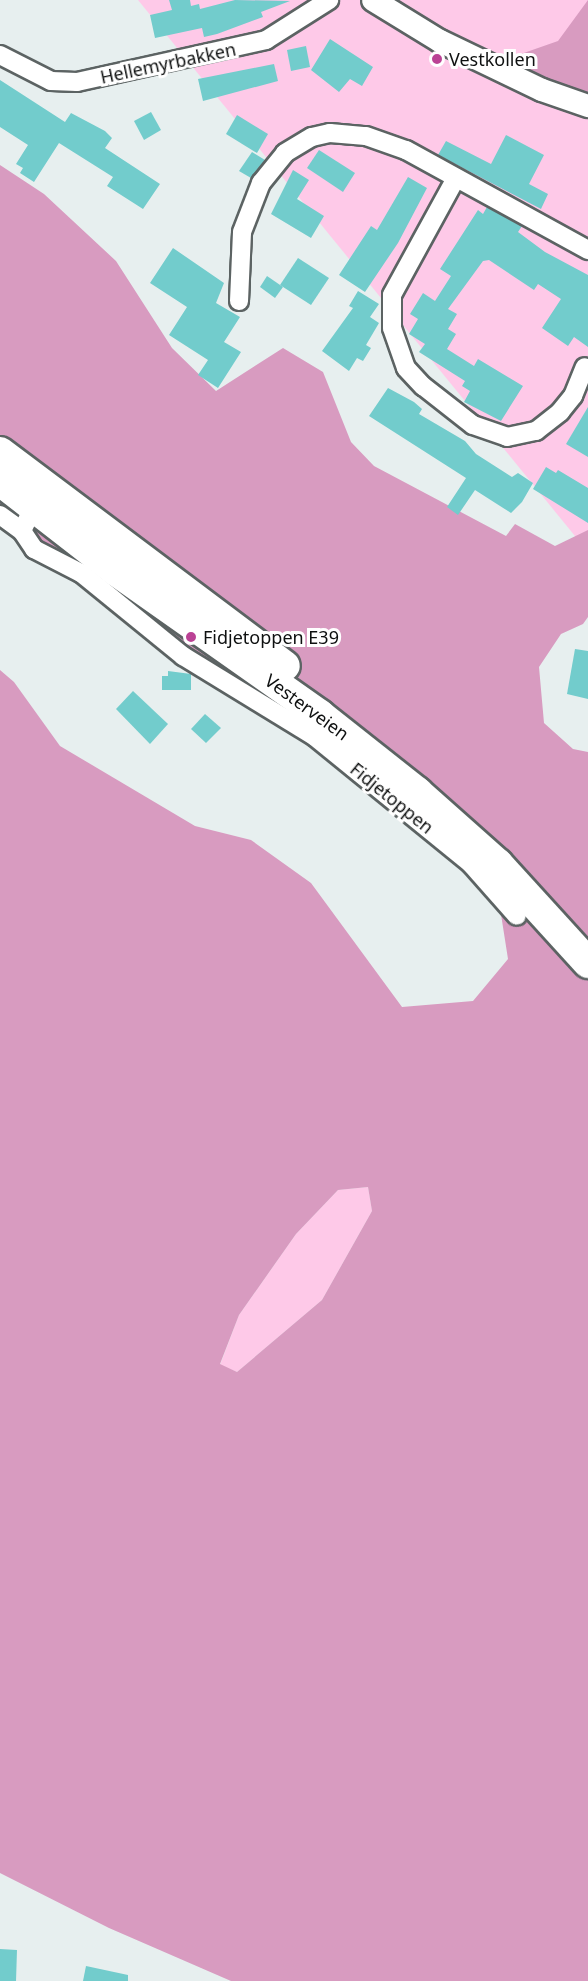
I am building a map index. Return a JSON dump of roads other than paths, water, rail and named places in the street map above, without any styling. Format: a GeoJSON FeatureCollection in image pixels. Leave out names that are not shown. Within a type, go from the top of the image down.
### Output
{"type":"FeatureCollection","features":[{"type":"Feature","properties":{"kind":"highway","name":"Vesterveien"},"geometry":{"type":"LineString","coordinates":[[0,452],[34,508],[428,779],[508,852],[588,934]]}},
{"type":"Feature","properties":{"kind":"highway","name":"Vesterveien"},"geometry":{"type":"LineString","coordinates":[[0,481],[320,715],[417,792],[498,864],[588,963]]}},
{"type":"Feature","properties":{"kind":"street","name":"Hellemyrbakken"},"geometry":{"type":"LineString","coordinates":[[0,55],[51,81],[77,82],[266,40],[329,0]]}},
{"type":"Feature","properties":{"kind":"street"},"geometry":{"type":"LineString","coordinates":[[372,0],[451,47],[543,90],[588,106]]}},
{"type":"Feature","properties":{"kind":"street"},"geometry":{"type":"LineString","coordinates":[[239,302],[242,232],[270,169],[299,142],[330,133],[366,136],[406,150],[588,250]]}},
{"type":"Feature","properties":{"kind":"street"},"geometry":{"type":"LineString","coordinates":[[456,178],[392,295],[392,328],[406,368],[423,386],[472,424],[507,437],[536,431],[560,412],[573,396],[585,367]]}},
{"type":"Feature","properties":{"kind":"street","name":"Fidjetoppen"},"geometry":{"type":"LineString","coordinates":[[0,515],[34,508],[34,549],[81,573],[109,593],[183,656],[315,736],[471,864],[517,916]]}},
{"type":"Feature","properties":{"kind":"place","name":"Vestkollen"},"geometry":{"type":"Point","coordinates":[437,59]}},
{"type":"Feature","properties":{"kind":"place","name":"Fidjetoppen E39"},"geometry":{"type":"Point","coordinates":[191,637]}}]}
